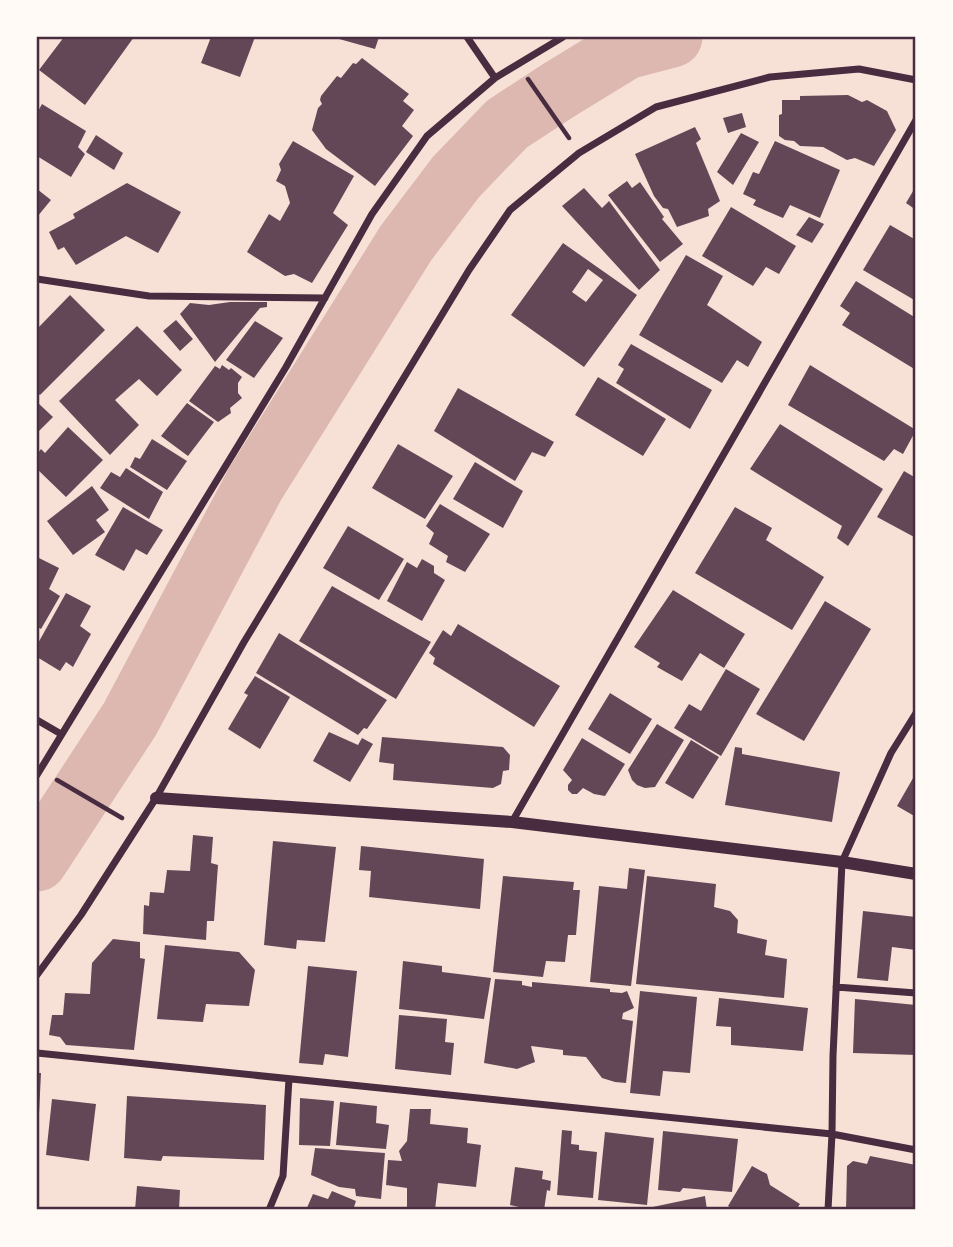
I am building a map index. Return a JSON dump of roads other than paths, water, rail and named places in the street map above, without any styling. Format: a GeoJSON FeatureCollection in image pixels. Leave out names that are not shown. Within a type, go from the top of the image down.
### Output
{"type":"FeatureCollection","features":[{"type":"Feature","properties":{"kind":"street"},"geometry":{"type":"LineString","coordinates":[[467,37],[495,78]]}},
{"type":"Feature","properties":{"kind":"street"},"geometry":{"type":"LineString","coordinates":[[37,775],[286,367],[372,215],[427,136],[495,78],[563,37]]}},
{"type":"Feature","properties":{"kind":"street"},"geometry":{"type":"LineString","coordinates":[[37,975],[81,915],[156,798],[244,642],[469,270],[510,210],[579,153],[656,107],[770,77],[859,69],[916,80]]}},
{"type":"Feature","properties":{"kind":"street"},"geometry":{"type":"LineString","coordinates":[[512,822],[916,120]]}},
{"type":"Feature","properties":{"kind":"street"},"geometry":{"type":"LineString","coordinates":[[37,279],[149,296],[325,298]]}},
{"type":"Feature","properties":{"kind":"street"},"geometry":{"type":"LineString","coordinates":[[828,1210],[832,1056],[842,862],[891,753],[916,713]]}},
{"type":"Feature","properties":{"kind":"street"},"geometry":{"type":"LineString","coordinates":[[37,720],[61,734]]}},
{"type":"Feature","properties":{"kind":"street"},"geometry":{"type":"LineString","coordinates":[[156,798],[512,822],[842,862],[916,874]]}},
{"type":"Feature","properties":{"kind":"street"},"geometry":{"type":"LineString","coordinates":[[836,987],[916,993]]}},
{"type":"Feature","properties":{"kind":"street"},"geometry":{"type":"LineString","coordinates":[[37,1053],[832,1134],[916,1150]]}},
{"type":"Feature","properties":{"kind":"street"},"geometry":{"type":"LineString","coordinates":[[269,1210],[283,1176],[289,1079]]}},
{"type":"Feature","properties":{"kind":"waterway"},"geometry":{"type":"LineString","coordinates":[[37,861],[130,719],[255,484],[406,243],[456,177],[507,124],[559,90],[626,49],[672,37]]}}]}
